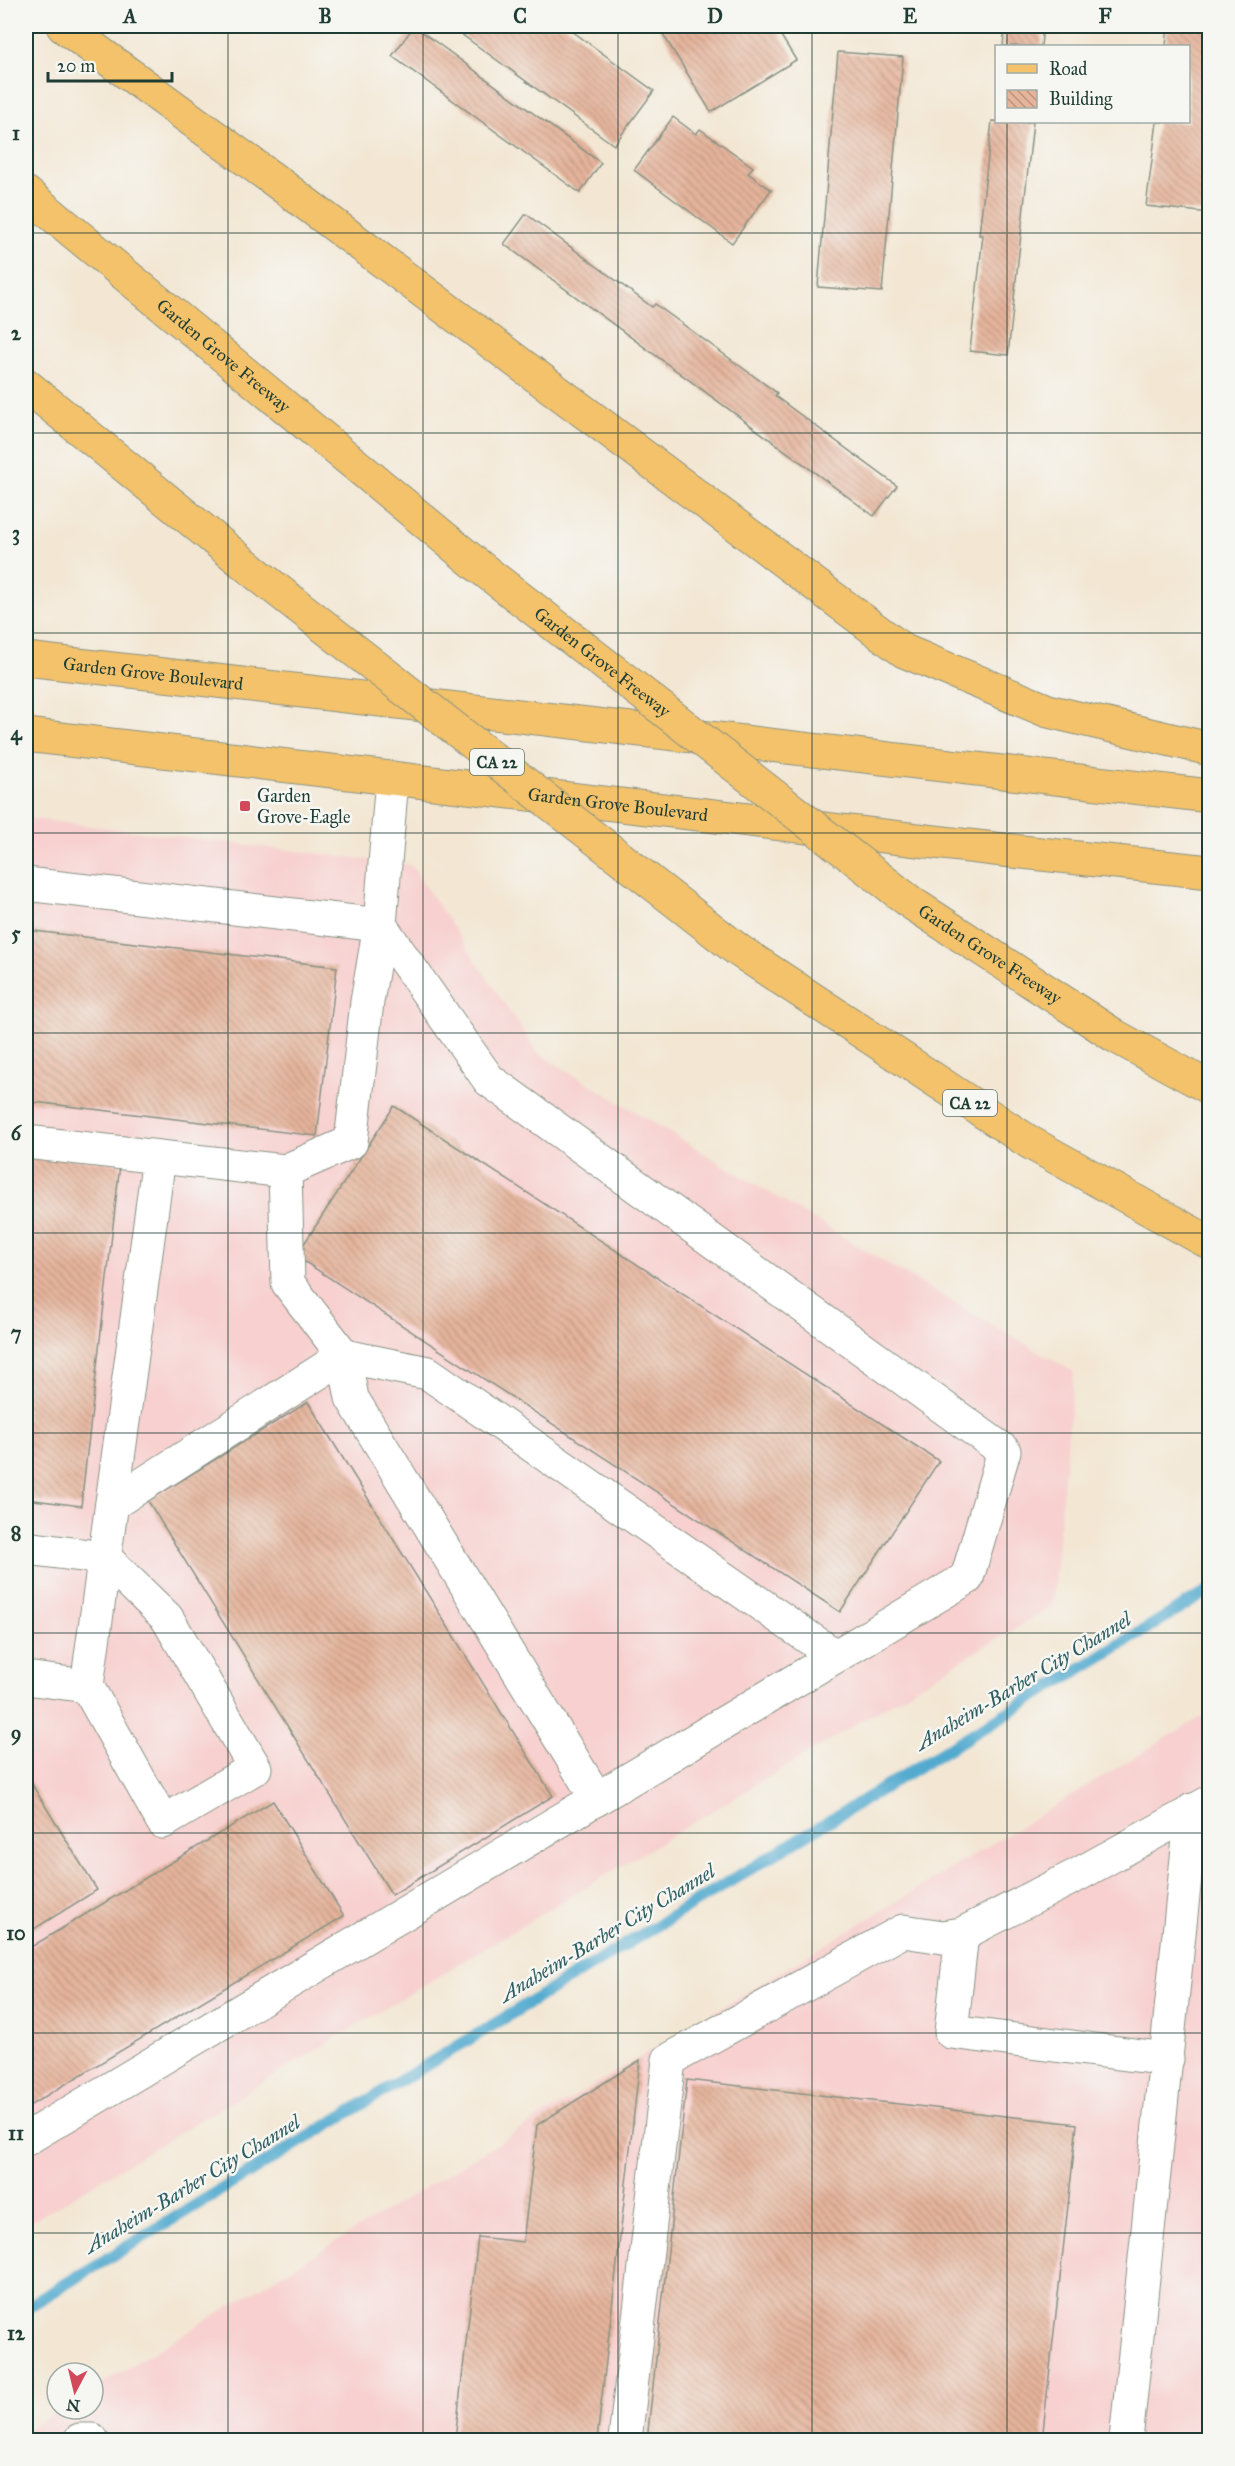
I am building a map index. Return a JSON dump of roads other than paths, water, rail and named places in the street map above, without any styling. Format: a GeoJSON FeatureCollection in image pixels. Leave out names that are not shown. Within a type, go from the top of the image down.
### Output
{"type":"FeatureCollection","features":[{"type":"Feature","properties":{"kind":"main road"},"geometry":{"type":"LineString","coordinates":[[63,26],[281,185],[904,651],[1048,711],[1209,749]]}},
{"type":"Feature","properties":{"kind":"main road","name":"Garden Grove Freeway"},"geometry":{"type":"LineString","coordinates":[[26,193],[477,564],[914,904],[1115,1036],[1209,1088]]}},
{"type":"Feature","properties":{"kind":"main road","name":"CA 22"},"geometry":{"type":"LineString","coordinates":[[26,385],[256,574],[738,950],[1029,1142],[1209,1244]]}},
{"type":"Feature","properties":{"kind":"main road","name":"Garden Grove Boulevard"},"geometry":{"type":"LineString","coordinates":[[26,659],[1209,796]]}},
{"type":"Feature","properties":{"kind":"main road","name":"Garden Grove Boulevard"},"geometry":{"type":"LineString","coordinates":[[26,735],[1209,872]]}},
{"type":"Feature","properties":{"kind":"lane"},"geometry":{"type":"LineString","coordinates":[[26,1143],[285,1172],[351,1142],[367,1002],[380,925],[392,778]]}},
{"type":"Feature","properties":{"kind":"lane"},"geometry":{"type":"LineString","coordinates":[[26,884],[380,925],[489,1080],[1004,1451],[967,1578],[26,2139]]}},
{"type":"Feature","properties":{"kind":"lane"},"geometry":{"type":"LineString","coordinates":[[26,1548],[105,1558],[167,1618],[255,1768],[163,1822],[87,1686],[105,1558],[159,1157]]}},
{"type":"Feature","properties":{"kind":"lane"},"geometry":{"type":"LineString","coordinates":[[285,1172],[288,1283],[344,1356],[352,1398],[597,1799]]}},
{"type":"Feature","properties":{"kind":"lane"},"geometry":{"type":"LineString","coordinates":[[112,1504],[344,1356],[428,1373],[835,1656]]}},
{"type":"Feature","properties":{"kind":"lane"},"geometry":{"type":"LineString","coordinates":[[26,1678],[87,1686]]}},
{"type":"Feature","properties":{"kind":"lane"},"geometry":{"type":"LineString","coordinates":[[625,2440],[669,2060],[903,1931],[943,1937],[962,1934],[1079,1874],[1201,1806]]}},
{"type":"Feature","properties":{"kind":"lane"},"geometry":{"type":"LineString","coordinates":[[1126,2440],[1167,2059],[1201,1806]]}},
{"type":"Feature","properties":{"kind":"lane"},"geometry":{"type":"LineString","coordinates":[[962,1934],[951,2032],[1167,2059]]}},
{"type":"Feature","properties":{"kind":"lane"},"geometry":{"type":"LineString","coordinates":[[80,2440],[92,2440]]}},
{"type":"Feature","properties":{"kind":"waterway","name":"Anaheim-Barber City Channel"},"geometry":{"type":"LineString","coordinates":[[26,2308],[1210,1590]]}},
{"type":"Feature","properties":{"kind":"place","name":"Garden Grove-Eagle"},"geometry":{"type":"Point","coordinates":[245,806]}}]}
